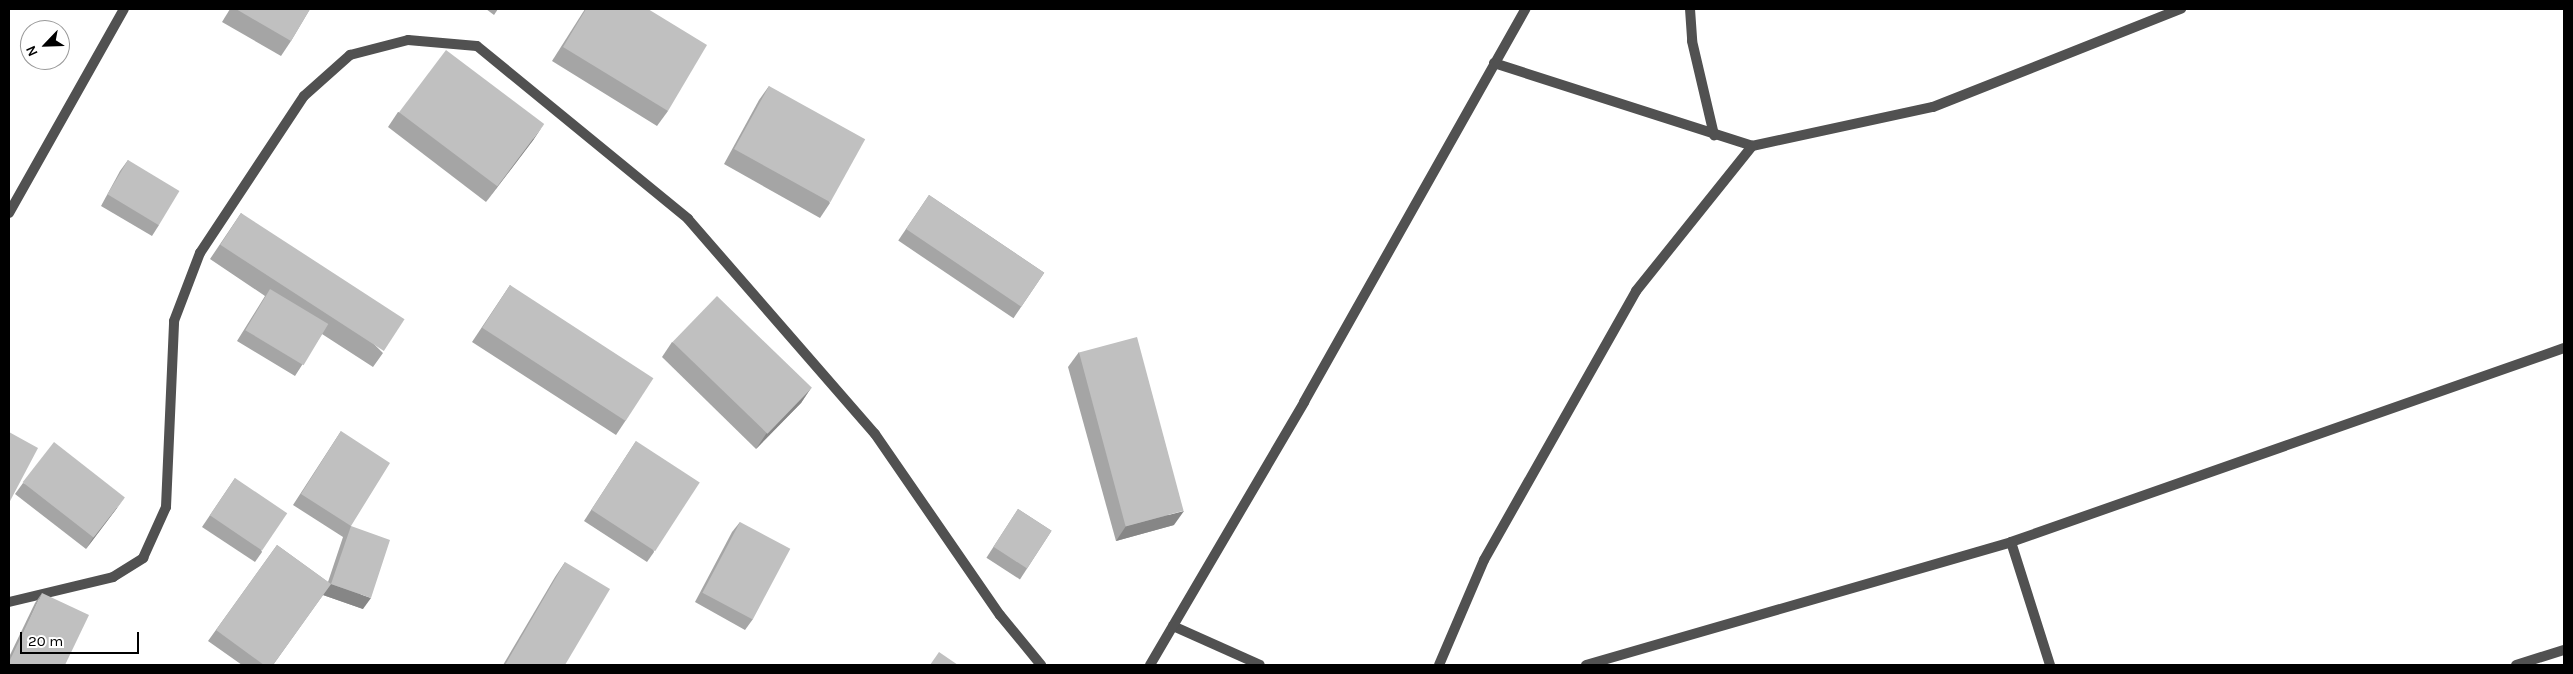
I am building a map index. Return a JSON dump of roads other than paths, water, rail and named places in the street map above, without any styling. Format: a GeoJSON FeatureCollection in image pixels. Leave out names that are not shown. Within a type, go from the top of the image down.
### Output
{"type":"FeatureCollection","features":[{"type":"Feature","properties":{"kind":"street"},"geometry":{"type":"LineString","coordinates":[[9,213],[124,9]]}},
{"type":"Feature","properties":{"kind":"street"},"geometry":{"type":"LineString","coordinates":[[1150,665],[1304,402],[1525,9]]}},
{"type":"Feature","properties":{"kind":"street"},"geometry":{"type":"LineString","coordinates":[[1690,9],[1692,42],[1714,135]]}},
{"type":"Feature","properties":{"kind":"street"},"geometry":{"type":"LineString","coordinates":[[1494,63],[1752,146],[1933,107],[2181,9]]}},
{"type":"Feature","properties":{"kind":"street"},"geometry":{"type":"LineString","coordinates":[[9,602],[113,577],[142,558],[166,507],[174,321],[200,253],[304,96],[350,55],[408,40],[477,46],[688,219],[875,434],[1000,615],[1041,665]]}},
{"type":"Feature","properties":{"kind":"street"},"geometry":{"type":"LineString","coordinates":[[1439,665],[1484,560],[1636,291],[1752,146]]}},
{"type":"Feature","properties":{"kind":"street"},"geometry":{"type":"LineString","coordinates":[[1586,665],[2011,542],[2564,348]]}},
{"type":"Feature","properties":{"kind":"street"},"geometry":{"type":"LineString","coordinates":[[2011,542],[2050,665]]}},
{"type":"Feature","properties":{"kind":"street"},"geometry":{"type":"LineString","coordinates":[[1173,626],[1260,665]]}},
{"type":"Feature","properties":{"kind":"street"},"geometry":{"type":"LineString","coordinates":[[2516,665],[2564,650]]}}]}
